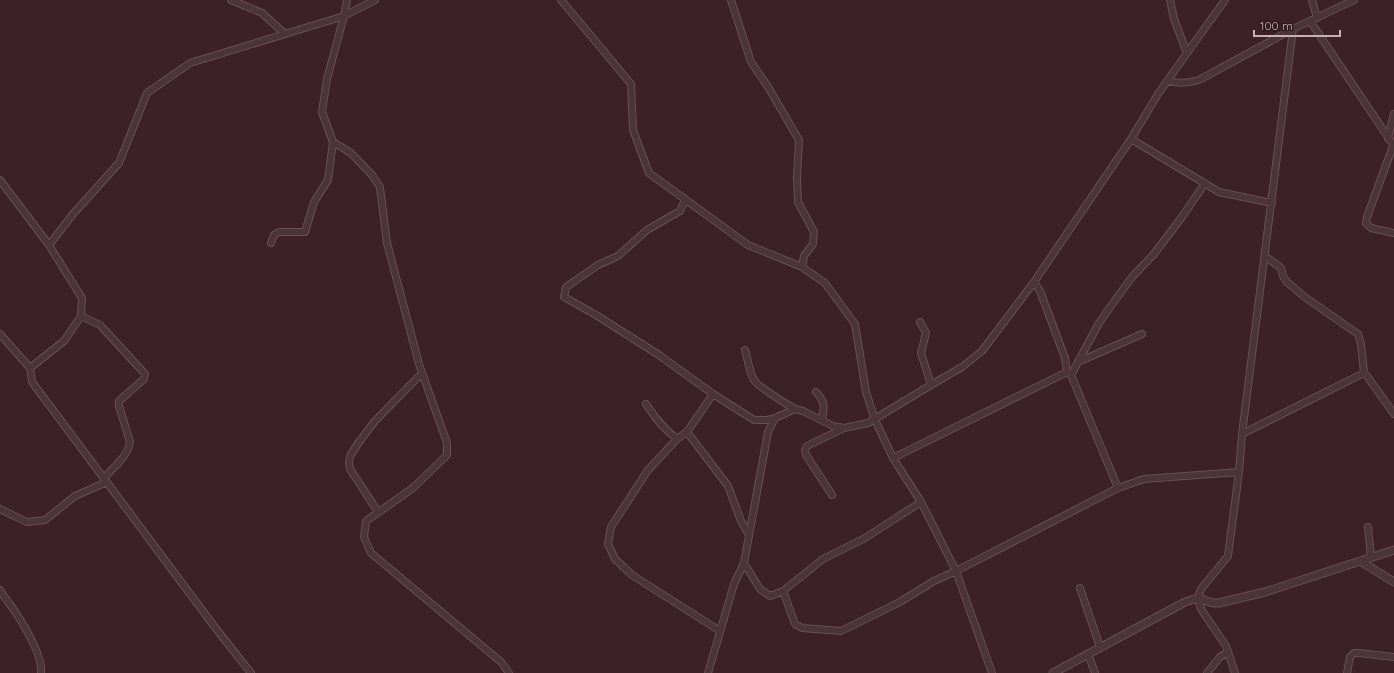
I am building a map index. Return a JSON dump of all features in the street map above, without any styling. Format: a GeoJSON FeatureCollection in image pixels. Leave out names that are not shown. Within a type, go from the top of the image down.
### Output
{"type":"FeatureCollection","features":[{"type":"Feature","properties":{"kind":"street"},"geometry":{"type":"LineString","coordinates":[[231,0],[262,13],[285,34]]}},
{"type":"Feature","properties":{"kind":"street"},"geometry":{"type":"LineString","coordinates":[[271,243],[274,236],[279,232],[305,232],[314,202],[328,180],[333,142],[322,112],[327,80],[347,0]]}},
{"type":"Feature","properties":{"kind":"street"},"geometry":{"type":"LineString","coordinates":[[49,245],[73,214],[119,163],[147,93],[190,63],[344,16],[375,0]]}},
{"type":"Feature","properties":{"kind":"street"},"geometry":{"type":"LineString","coordinates":[[561,0],[631,84],[633,130],[649,173],[748,244],[802,268],[824,283],[855,324],[866,392],[875,420],[893,458],[921,502],[956,571],[992,673]]}},
{"type":"Feature","properties":{"kind":"street"},"geometry":{"type":"LineString","coordinates":[[731,0],[751,62],[772,93],[799,140],[797,178],[798,202],[814,232],[813,244],[804,256],[802,268]]}},
{"type":"Feature","properties":{"kind":"street"},"geometry":{"type":"LineString","coordinates":[[1170,0],[1174,20],[1187,53]]}},
{"type":"Feature","properties":{"kind":"street"},"geometry":{"type":"LineString","coordinates":[[832,494],[806,455],[805,450],[807,446],[844,428],[868,424],[962,367],[982,351],[1034,282],[1130,139],[1158,94],[1169,81],[1225,0]]}},
{"type":"Feature","properties":{"kind":"street"},"geometry":{"type":"LineString","coordinates":[[1312,0],[1317,18]]}},
{"type":"Feature","properties":{"kind":"street"},"geometry":{"type":"LineString","coordinates":[[1169,81],[1176,83],[1189,83],[1199,80],[1293,29],[1354,0]]}},
{"type":"Feature","properties":{"kind":"street"},"geometry":{"type":"LineString","coordinates":[[1310,21],[1394,146],[1366,223],[1371,228],[1394,232]]}},
{"type":"Feature","properties":{"kind":"street"},"geometry":{"type":"LineString","coordinates":[[1235,673],[1226,646],[1201,609],[1198,598],[1202,589],[1228,556],[1293,29]]}},
{"type":"Feature","properties":{"kind":"street"},"geometry":{"type":"LineString","coordinates":[[1388,138],[1394,114]]}},
{"type":"Feature","properties":{"kind":"street"},"geometry":{"type":"LineString","coordinates":[[1130,139],[1219,192],[1272,203]]}},
{"type":"Feature","properties":{"kind":"street"},"geometry":{"type":"LineString","coordinates":[[333,142],[351,153],[372,175],[380,187],[387,244],[422,373],[447,443],[447,455],[413,488],[366,521],[364,537],[371,553],[501,662],[509,673]]}},
{"type":"Feature","properties":{"kind":"street"},"geometry":{"type":"LineString","coordinates":[[0,180],[49,245],[82,298],[81,316],[64,341],[30,368]]}},
{"type":"Feature","properties":{"kind":"street"},"geometry":{"type":"LineString","coordinates":[[893,458],[1069,374],[1078,362],[1099,323],[1111,306],[1132,277],[1154,254],[1205,183]]}},
{"type":"Feature","properties":{"kind":"street"},"geometry":{"type":"LineString","coordinates":[[685,200],[680,211],[647,230],[618,256],[598,265],[566,287],[564,297],[596,315],[659,355],[712,394],[754,420],[776,418],[795,408]]}},
{"type":"Feature","properties":{"kind":"street"},"geometry":{"type":"LineString","coordinates":[[1265,256],[1281,268],[1283,276],[1287,282],[1306,298],[1358,334],[1361,344],[1364,373],[1394,414]]}},
{"type":"Feature","properties":{"kind":"street"},"geometry":{"type":"LineString","coordinates":[[1034,282],[1040,291],[1065,358],[1069,374],[1118,488]]}},
{"type":"Feature","properties":{"kind":"street"},"geometry":{"type":"LineString","coordinates":[[1,511],[27,522],[45,520],[75,496],[106,480],[125,453],[130,442],[119,406],[119,401],[144,379],[145,374],[100,325],[81,316]]}},
{"type":"Feature","properties":{"kind":"street"},"geometry":{"type":"LineString","coordinates":[[920,322],[926,333],[921,353],[931,385]]}},
{"type":"Feature","properties":{"kind":"street"},"geometry":{"type":"LineString","coordinates":[[0,334],[30,368],[32,382],[217,630],[251,673]]}},
{"type":"Feature","properties":{"kind":"street"},"geometry":{"type":"LineString","coordinates":[[1078,362],[1142,334]]}},
{"type":"Feature","properties":{"kind":"street"},"geometry":{"type":"LineString","coordinates":[[745,350],[751,375],[755,382],[795,408],[833,426],[844,428]]}},
{"type":"Feature","properties":{"kind":"street"},"geometry":{"type":"LineString","coordinates":[[378,512],[350,469],[348,463],[350,456],[375,421],[422,373]]}},
{"type":"Feature","properties":{"kind":"street"},"geometry":{"type":"LineString","coordinates":[[1242,434],[1364,373]]}},
{"type":"Feature","properties":{"kind":"street"},"geometry":{"type":"LineString","coordinates":[[816,392],[825,404],[822,420]]}},
{"type":"Feature","properties":{"kind":"street"},"geometry":{"type":"LineString","coordinates":[[712,394],[686,432],[677,439],[648,470],[611,528],[608,544],[615,558],[632,575],[720,631]]}},
{"type":"Feature","properties":{"kind":"street"},"geometry":{"type":"LineString","coordinates":[[646,404],[667,432],[677,439]]}},
{"type":"Feature","properties":{"kind":"street"},"geometry":{"type":"LineString","coordinates":[[708,673],[734,584],[744,563],[768,432],[776,418]]}},
{"type":"Feature","properties":{"kind":"street"},"geometry":{"type":"LineString","coordinates":[[686,432],[728,486],[741,521],[749,535]]}},
{"type":"Feature","properties":{"kind":"street"},"geometry":{"type":"LineString","coordinates":[[784,591],[795,624],[802,628],[841,631],[900,602],[934,581],[1118,488],[1144,479],[1239,472]]}},
{"type":"Feature","properties":{"kind":"street"},"geometry":{"type":"LineString","coordinates":[[744,563],[760,588],[770,596],[784,591],[823,559],[865,538],[921,502]]}},
{"type":"Feature","properties":{"kind":"street"},"geometry":{"type":"LineString","coordinates":[[1368,527],[1371,557]]}},
{"type":"Feature","properties":{"kind":"street"},"geometry":{"type":"LineString","coordinates":[[1053,673],[1185,602],[1198,598],[1213,603],[1219,603],[1265,592],[1394,550]]}},
{"type":"Feature","properties":{"kind":"street"},"geometry":{"type":"LineString","coordinates":[[1360,561],[1394,582]]}},
{"type":"Feature","properties":{"kind":"street"},"geometry":{"type":"LineString","coordinates":[[1080,588],[1100,647]]}},
{"type":"Feature","properties":{"kind":"street"},"geometry":{"type":"LineString","coordinates":[[0,590],[4,599],[16,614],[38,656],[42,669],[41,673]]}},
{"type":"Feature","properties":{"kind":"street"},"geometry":{"type":"LineString","coordinates":[[1206,673],[1220,657],[1228,652]]}},
{"type":"Feature","properties":{"kind":"street"},"geometry":{"type":"LineString","coordinates":[[1347,673],[1350,657],[1354,654],[1359,653],[1394,657]]}},
{"type":"Feature","properties":{"kind":"street"},"geometry":{"type":"LineString","coordinates":[[1088,654],[1096,673]]}}]}
